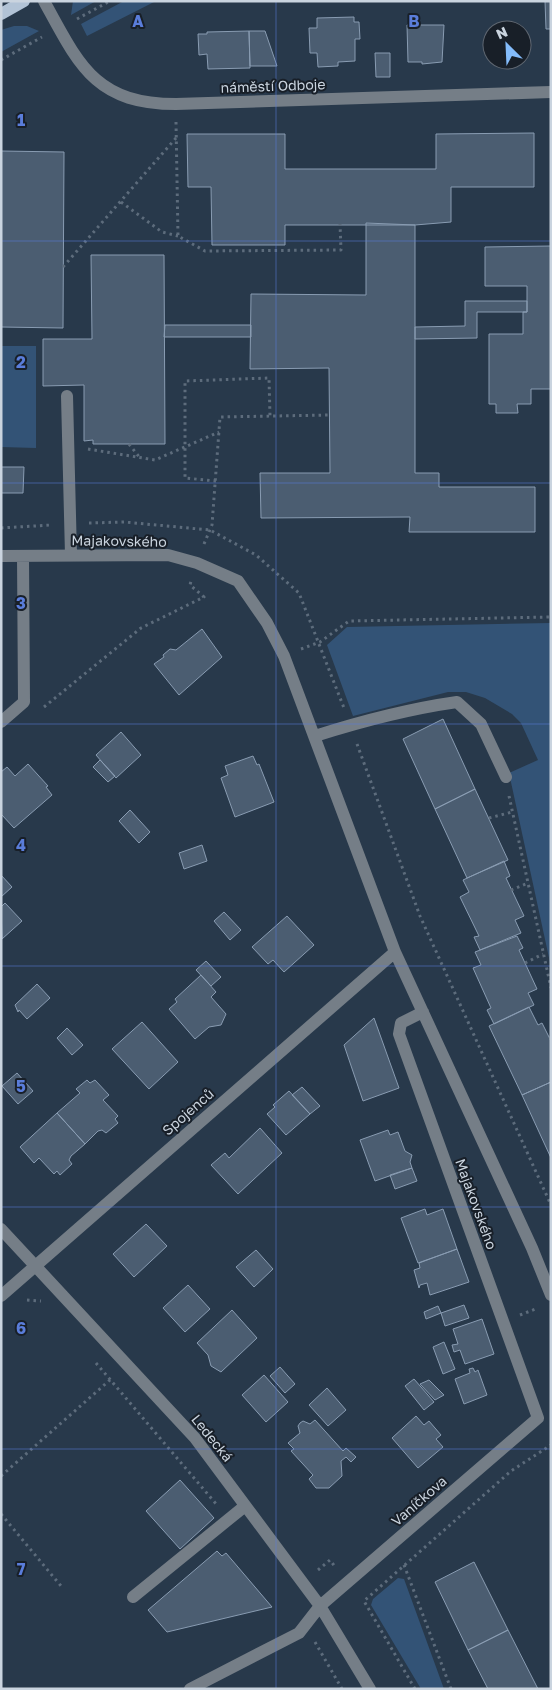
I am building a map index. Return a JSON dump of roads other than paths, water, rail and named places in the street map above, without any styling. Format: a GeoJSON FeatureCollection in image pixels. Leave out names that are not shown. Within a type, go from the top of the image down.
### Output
{"type":"FeatureCollection","features":[{"type":"Feature","properties":{"kind":"main road"},"geometry":{"type":"LineString","coordinates":[[1,14],[24,1]]}},
{"type":"Feature","properties":{"kind":"street","name":"náměstí Odboje"},"geometry":{"type":"LineString","coordinates":[[44,1],[59,28],[92,78],[109,91],[132,100],[176,104],[551,92]]}},
{"type":"Feature","properties":{"kind":"street"},"geometry":{"type":"LineString","coordinates":[[67,396],[71,555]]}},
{"type":"Feature","properties":{"kind":"street","name":"Majakovského"},"geometry":{"type":"LineString","coordinates":[[1,556],[168,555],[197,563],[238,581],[267,623],[284,656],[395,952],[532,1248],[551,1295]]}},
{"type":"Feature","properties":{"kind":"street"},"geometry":{"type":"LineString","coordinates":[[1,722],[24,702],[23,556]]}},
{"type":"Feature","properties":{"kind":"street"},"geometry":{"type":"LineString","coordinates":[[315,736],[408,709],[457,702],[480,724],[506,777]]}},
{"type":"Feature","properties":{"kind":"street","name":"Spojenců"},"geometry":{"type":"LineString","coordinates":[[1,1296],[395,952]]}},
{"type":"Feature","properties":{"kind":"street","name":"Majakovského"},"geometry":{"type":"LineString","coordinates":[[423,1012],[401,1023],[399,1034],[538,1418]]}},
{"type":"Feature","properties":{"kind":"street","name":"Ledecká"},"geometry":{"type":"LineString","coordinates":[[1,1229],[195,1438],[320,1606],[370,1689]]}},
{"type":"Feature","properties":{"kind":"street","name":"Vaníčkova"},"geometry":{"type":"LineString","coordinates":[[190,1689],[299,1633],[320,1606],[538,1418]]}},
{"type":"Feature","properties":{"kind":"street"},"geometry":{"type":"LineString","coordinates":[[133,1597],[246,1506]]}}]}
